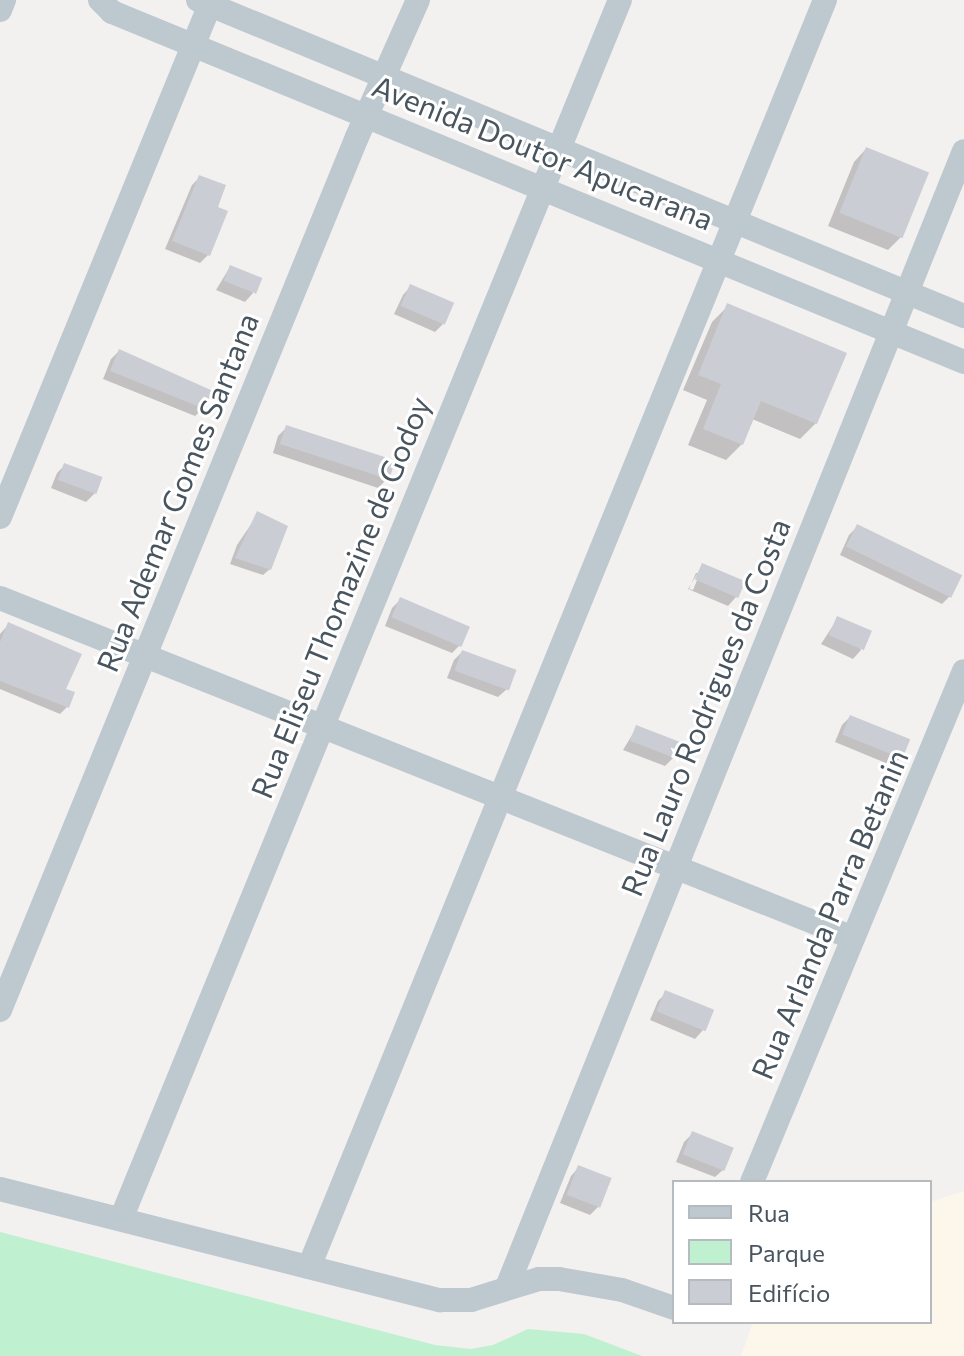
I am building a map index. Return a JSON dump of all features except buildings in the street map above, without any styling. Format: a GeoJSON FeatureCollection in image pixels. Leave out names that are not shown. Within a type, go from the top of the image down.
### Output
{"type":"FeatureCollection","features":[{"type":"Feature","properties":{"kind":"street"},"geometry":{"type":"LineString","coordinates":[[0,10],[4,0]]}},
{"type":"Feature","properties":{"kind":"street","name":"Avenida Doutor Apucarana"},"geometry":{"type":"LineString","coordinates":[[100,0],[112,12],[542,186],[890,334],[964,362]]}},
{"type":"Feature","properties":{"kind":"street","name":"Rua Ademar Gomes Santana"},"geometry":{"type":"LineString","coordinates":[[0,1010],[367,115],[386,79],[418,0]]}},
{"type":"Feature","properties":{"kind":"street","name":"Rua Eliseu Thomazine de Godoy"},"geometry":{"type":"LineString","coordinates":[[121,1219],[620,0]]}},
{"type":"Feature","properties":{"kind":"street"},"geometry":{"type":"LineString","coordinates":[[309,1267],[825,0]]}},
{"type":"Feature","properties":{"kind":"street"},"geometry":{"type":"LineString","coordinates":[[0,517],[193,44],[203,4]]}},
{"type":"Feature","properties":{"kind":"street","name":"Avenida Doutor Apucarana"},"geometry":{"type":"LineString","coordinates":[[203,4],[964,316]]}},
{"type":"Feature","properties":{"kind":"street","name":"Rua Lauro Rodrigues da Costa"},"geometry":{"type":"LineString","coordinates":[[507,1287],[964,151]]}},
{"type":"Feature","properties":{"kind":"street"},"geometry":{"type":"LineString","coordinates":[[0,598],[853,938]]}},
{"type":"Feature","properties":{"kind":"street","name":"Rua Arlanda Parra Betanin"},"geometry":{"type":"LineString","coordinates":[[753,1180],[964,671]]}},
{"type":"Feature","properties":{"kind":"street"},"geometry":{"type":"LineString","coordinates":[[0,1189],[440,1300],[471,1300],[539,1279],[559,1279],[622,1290],[672,1307]]}},
{"type":"Feature","properties":{"kind":"shaded area"},"geometry":{"type":"Polygon","coordinates":[[[964,1191],[964,1356],[741,1356],[752,1324],[932,1324],[932,1201],[964,1191]]]}},
{"type":"Feature","properties":{"kind":"green space"},"geometry":{"type":"Polygon","coordinates":[[[0,1232],[435,1345],[471,1349],[493,1345],[528,1329],[584,1334],[642,1356],[0,1356],[0,1232]]]}}]}
